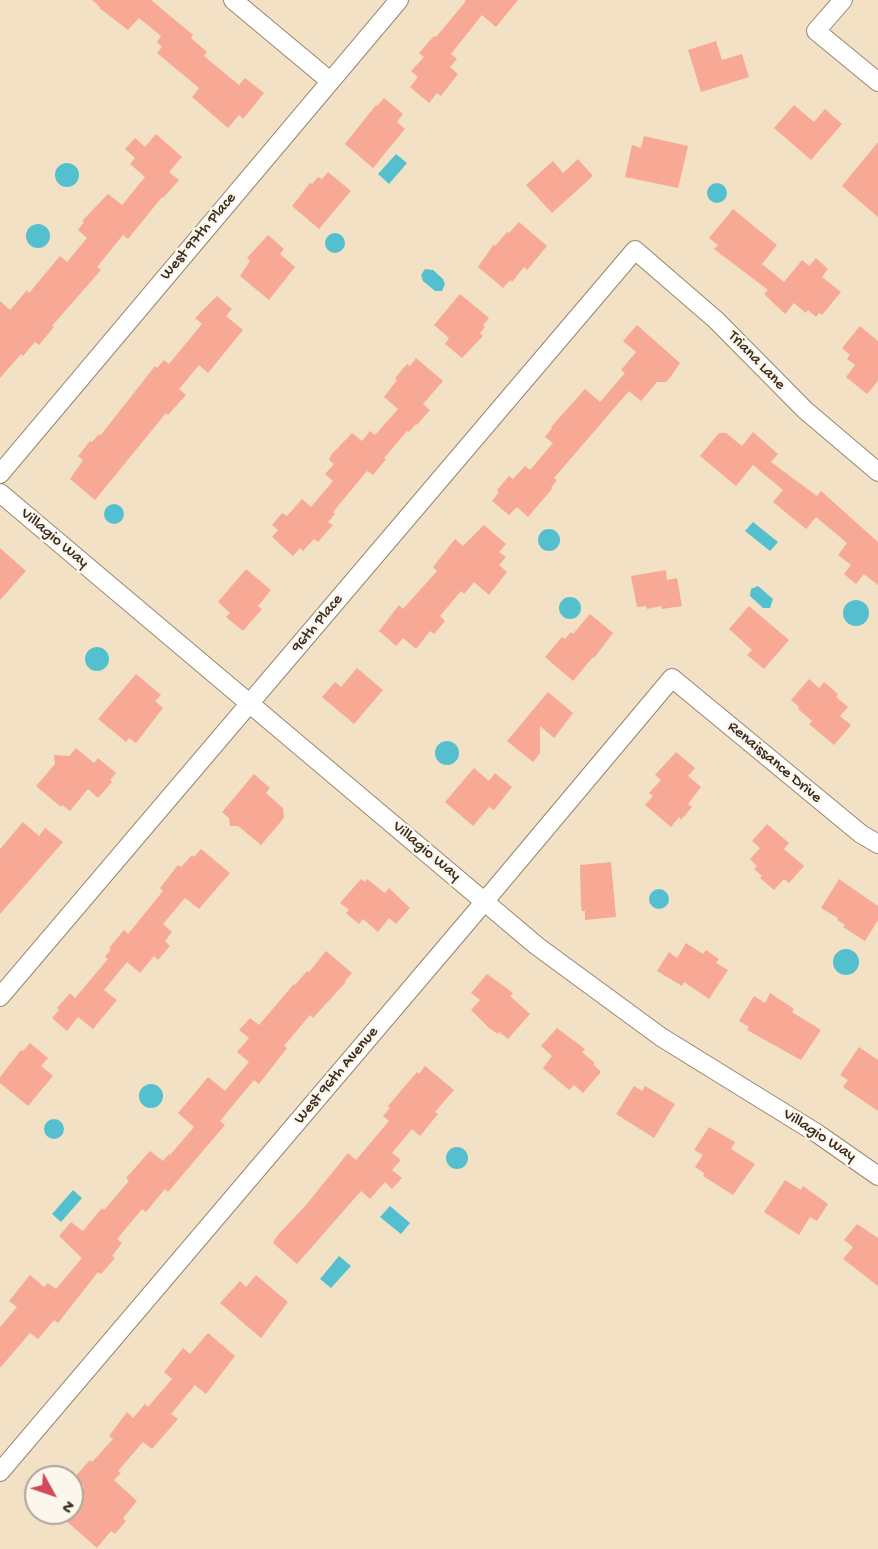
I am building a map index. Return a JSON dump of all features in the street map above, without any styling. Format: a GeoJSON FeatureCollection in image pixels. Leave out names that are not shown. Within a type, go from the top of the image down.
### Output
{"type":"FeatureCollection","features":[{"type":"Feature","properties":{"kind":"street"},"geometry":{"type":"LineString","coordinates":[[233,0],[330,81]]}},
{"type":"Feature","properties":{"kind":"street","name":"West 97th Place"},"geometry":{"type":"LineString","coordinates":[[0,474],[399,0]]}},
{"type":"Feature","properties":{"kind":"street"},"geometry":{"type":"LineString","coordinates":[[843,0],[816,31],[878,82]]}},
{"type":"Feature","properties":{"kind":"street","name":"Triana Lane"},"geometry":{"type":"LineString","coordinates":[[635,250],[716,320],[805,410],[878,471]]}},
{"type":"Feature","properties":{"kind":"street","name":"96th Place"},"geometry":{"type":"LineString","coordinates":[[0,997],[635,250]]}},
{"type":"Feature","properties":{"kind":"street","name":"Villagio Way"},"geometry":{"type":"LineString","coordinates":[[0,493],[580,980],[661,1037],[818,1134],[878,1176]]}},
{"type":"Feature","properties":{"kind":"street","name":"Renaissance Drive"},"geometry":{"type":"LineString","coordinates":[[672,678],[852,828],[878,844]]}},
{"type":"Feature","properties":{"kind":"street","name":"West 96th Avenue"},"geometry":{"type":"LineString","coordinates":[[0,1472],[485,902],[672,678]]}},
{"type":"Feature","properties":{"kind":"water"},"geometry":{"type":"Polygon","coordinates":[[[396,154],[407,163],[389,184],[378,174],[396,154]]]}},
{"type":"Feature","properties":{"kind":"water"},"geometry":{"type":"Polygon","coordinates":[[[67,163],[72,164],[78,170],[78,180],[72,186],[67,187],[62,186],[56,180],[55,175],[56,170],[62,164],[67,163]]]}},
{"type":"Feature","properties":{"kind":"water"},"geometry":{"type":"Polygon","coordinates":[[[717,183],[724,186],[727,193],[724,200],[717,203],[710,200],[707,193],[710,186],[717,183]]]}},
{"type":"Feature","properties":{"kind":"water"},"geometry":{"type":"Polygon","coordinates":[[[38,224],[43,225],[49,231],[49,241],[43,247],[38,248],[33,247],[27,241],[26,236],[27,231],[33,225],[38,224]]]}},
{"type":"Feature","properties":{"kind":"water"},"geometry":{"type":"Polygon","coordinates":[[[331,233],[339,233],[345,239],[345,247],[339,253],[331,253],[325,247],[325,239],[331,233]]]}},
{"type":"Feature","properties":{"kind":"water"},"geometry":{"type":"Polygon","coordinates":[[[425,269],[433,270],[443,279],[445,284],[442,291],[435,291],[423,281],[421,275],[425,269]]]}},
{"type":"Feature","properties":{"kind":"water"},"geometry":{"type":"Polygon","coordinates":[[[110,504],[118,504],[124,510],[124,518],[118,524],[110,524],[104,518],[104,510],[110,504]]]}},
{"type":"Feature","properties":{"kind":"water"},"geometry":{"type":"Polygon","coordinates":[[[753,522],[778,542],[770,551],[745,531],[753,522]]]}},
{"type":"Feature","properties":{"kind":"water"},"geometry":{"type":"Polygon","coordinates":[[[549,529],[557,532],[560,540],[557,548],[549,551],[541,548],[538,540],[541,532],[549,529]]]}},
{"type":"Feature","properties":{"kind":"water"},"geometry":{"type":"Polygon","coordinates":[[[758,586],[773,599],[770,608],[763,608],[750,596],[751,589],[758,586]]]}},
{"type":"Feature","properties":{"kind":"water"},"geometry":{"type":"Polygon","coordinates":[[[566,597],[574,597],[581,604],[581,612],[574,619],[566,619],[559,612],[559,604],[566,597]]]}},
{"type":"Feature","properties":{"kind":"water"},"geometry":{"type":"Polygon","coordinates":[[[856,600],[865,604],[869,613],[865,622],[856,626],[847,622],[843,613],[847,604],[856,600]]]}},
{"type":"Feature","properties":{"kind":"water"},"geometry":{"type":"Polygon","coordinates":[[[97,647],[105,651],[109,659],[105,667],[97,671],[89,667],[85,659],[89,651],[97,647]]]}},
{"type":"Feature","properties":{"kind":"water"},"geometry":{"type":"Polygon","coordinates":[[[447,741],[456,744],[459,753],[456,762],[447,765],[438,762],[435,753],[438,744],[447,741]]]}},
{"type":"Feature","properties":{"kind":"water"},"geometry":{"type":"Polygon","coordinates":[[[659,889],[666,892],[669,899],[666,906],[659,909],[652,906],[649,899],[652,892],[659,889]]]}},
{"type":"Feature","properties":{"kind":"water"},"geometry":{"type":"Polygon","coordinates":[[[846,949],[855,953],[859,962],[855,971],[846,975],[837,971],[833,962],[837,953],[846,949]]]}},
{"type":"Feature","properties":{"kind":"water"},"geometry":{"type":"Polygon","coordinates":[[[151,1084],[159,1088],[163,1096],[159,1104],[151,1108],[143,1104],[139,1096],[143,1088],[151,1084]]]}},
{"type":"Feature","properties":{"kind":"water"},"geometry":{"type":"Polygon","coordinates":[[[54,1119],[61,1122],[64,1129],[61,1136],[54,1139],[47,1136],[44,1129],[47,1122],[54,1119]]]}},
{"type":"Feature","properties":{"kind":"water"},"geometry":{"type":"Polygon","coordinates":[[[457,1147],[465,1150],[468,1158],[465,1166],[457,1169],[449,1166],[446,1158],[449,1150],[457,1147]]]}},
{"type":"Feature","properties":{"kind":"water"},"geometry":{"type":"Polygon","coordinates":[[[73,1190],[82,1198],[61,1222],[52,1214],[73,1190]]]}},
{"type":"Feature","properties":{"kind":"water"},"geometry":{"type":"Polygon","coordinates":[[[390,1206],[410,1223],[401,1234],[380,1217],[390,1206]]]}},
{"type":"Feature","properties":{"kind":"water"},"geometry":{"type":"Polygon","coordinates":[[[339,1256],[351,1266],[331,1288],[320,1279],[339,1256]]]}},
{"type":"Feature","properties":{"kind":"building"},"geometry":{"type":"Polygon","coordinates":[[[92,0],[151,0],[193,35],[191,38],[207,52],[204,56],[239,85],[245,78],[264,93],[243,119],[239,115],[228,128],[192,97],[199,88],[157,53],[162,47],[157,42],[161,36],[139,18],[128,30],[92,0]]]}},
{"type":"Feature","properties":{"kind":"building"},"geometry":{"type":"Polygon","coordinates":[[[464,0],[518,0],[496,27],[482,15],[451,54],[457,59],[450,67],[458,74],[441,96],[437,93],[429,103],[410,87],[418,77],[411,71],[424,57],[419,53],[434,36],[436,37],[466,1],[464,0]]]}},
{"type":"Feature","properties":{"kind":"building"},"geometry":{"type":"Polygon","coordinates":[[[716,41],[722,60],[742,54],[749,77],[701,92],[688,50],[716,41]]]}},
{"type":"Feature","properties":{"kind":"building"},"geometry":{"type":"Polygon","coordinates":[[[384,98],[403,114],[397,122],[405,129],[373,168],[345,144],[384,98]]]}},
{"type":"Feature","properties":{"kind":"building"},"geometry":{"type":"Polygon","coordinates":[[[794,105],[814,122],[825,109],[842,124],[811,160],[774,128],[794,105]]]}},
{"type":"Feature","properties":{"kind":"building"},"geometry":{"type":"Polygon","coordinates":[[[156,134],[182,157],[169,172],[179,180],[128,239],[123,235],[97,267],[101,270],[52,326],[54,327],[39,345],[35,342],[0,378],[0,301],[10,310],[27,290],[29,293],[60,256],[67,262],[87,238],[78,230],[84,222],[82,221],[108,194],[122,205],[145,177],[130,164],[135,158],[125,149],[135,138],[145,147],[156,134]]]}},
{"type":"Feature","properties":{"kind":"building"},"geometry":{"type":"Polygon","coordinates":[[[644,136],[688,146],[678,188],[625,177],[632,145],[641,148],[644,136]]]}},
{"type":"Feature","properties":{"kind":"building"},"geometry":{"type":"Polygon","coordinates":[[[878,142],[878,217],[842,186],[878,142]]]}},
{"type":"Feature","properties":{"kind":"building"},"geometry":{"type":"Polygon","coordinates":[[[578,159],[593,176],[552,213],[526,185],[553,161],[563,173],[578,159]]]}},
{"type":"Feature","properties":{"kind":"building"},"geometry":{"type":"Polygon","coordinates":[[[328,172],[351,191],[319,229],[292,206],[310,183],[312,184],[318,177],[322,179],[328,172]]]}},
{"type":"Feature","properties":{"kind":"building"},"geometry":{"type":"Polygon","coordinates":[[[733,209],[777,245],[762,264],[784,282],[802,260],[809,266],[816,258],[828,269],[822,277],[841,292],[822,315],[819,313],[816,317],[808,310],[806,313],[794,303],[785,314],[764,294],[768,290],[714,249],[718,245],[709,238],[733,209]]]}},
{"type":"Feature","properties":{"kind":"building"},"geometry":{"type":"Polygon","coordinates":[[[519,222],[547,246],[527,270],[524,267],[512,282],[510,280],[503,288],[478,267],[494,244],[495,246],[519,222]]]}},
{"type":"Feature","properties":{"kind":"building"},"geometry":{"type":"Polygon","coordinates":[[[268,235],[284,249],[280,254],[295,267],[269,300],[240,276],[250,261],[247,258],[268,235]]]}},
{"type":"Feature","properties":{"kind":"building"},"geometry":{"type":"Polygon","coordinates":[[[460,294],[489,318],[480,333],[483,336],[462,358],[445,344],[449,338],[434,325],[460,294]]]}},
{"type":"Feature","properties":{"kind":"building"},"geometry":{"type":"Polygon","coordinates":[[[217,296],[232,309],[226,316],[243,330],[208,373],[199,365],[179,389],[186,395],[168,415],[166,413],[95,500],[70,479],[83,460],[78,456],[90,441],[92,442],[99,434],[100,436],[155,366],[157,368],[164,360],[169,364],[202,324],[195,318],[217,296]]]}},
{"type":"Feature","properties":{"kind":"building"},"geometry":{"type":"Polygon","coordinates":[[[637,325],[680,363],[672,375],[666,382],[657,382],[641,401],[629,391],[554,478],[557,480],[552,489],[528,517],[517,507],[509,515],[492,501],[499,492],[497,490],[509,476],[513,479],[525,466],[530,470],[553,443],[545,437],[551,427],[585,389],[600,402],[625,373],[621,370],[636,352],[623,341],[637,325]]]}},
{"type":"Feature","properties":{"kind":"building"},"geometry":{"type":"Polygon","coordinates":[[[860,326],[878,341],[878,381],[867,394],[846,377],[855,365],[847,359],[850,355],[842,348],[860,326]]]}},
{"type":"Feature","properties":{"kind":"building"},"geometry":{"type":"Polygon","coordinates":[[[416,358],[443,381],[423,404],[430,410],[417,425],[409,432],[407,431],[373,475],[367,471],[333,512],[335,514],[328,522],[333,525],[318,542],[314,539],[303,551],[300,548],[293,556],[272,537],[278,530],[272,525],[282,513],[287,516],[302,499],[311,507],[333,481],[325,474],[334,464],[329,460],[331,455],[352,433],[362,441],[370,431],[375,435],[398,409],[384,397],[397,380],[395,378],[407,364],[410,366],[416,358]]]}},
{"type":"Feature","properties":{"kind":"building"},"geometry":{"type":"Polygon","coordinates":[[[753,432],[778,454],[771,462],[817,496],[821,491],[878,542],[878,585],[864,574],[856,584],[844,574],[851,565],[838,555],[847,543],[816,517],[806,529],[773,502],[783,490],[753,465],[736,486],[700,456],[719,433],[726,433],[742,446],[753,432]]]}},
{"type":"Feature","properties":{"kind":"building"},"geometry":{"type":"Polygon","coordinates":[[[484,525],[506,544],[499,552],[506,557],[499,565],[507,572],[489,595],[474,582],[464,594],[461,591],[440,616],[445,621],[434,634],[430,631],[416,649],[403,638],[396,646],[379,631],[399,605],[403,609],[437,571],[433,567],[455,539],[463,546],[484,525]]]}},
{"type":"Feature","properties":{"kind":"building"},"geometry":{"type":"Polygon","coordinates":[[[0,548],[26,571],[0,600],[0,548]]]}},
{"type":"Feature","properties":{"kind":"building"},"geometry":{"type":"Polygon","coordinates":[[[246,569],[271,590],[258,606],[262,609],[243,631],[226,617],[230,613],[218,602],[246,569]]]}},
{"type":"Feature","properties":{"kind":"building"},"geometry":{"type":"Polygon","coordinates":[[[666,570],[667,580],[677,578],[682,606],[662,609],[661,606],[647,609],[646,606],[637,607],[631,576],[666,570]]]}},
{"type":"Feature","properties":{"kind":"building"},"geometry":{"type":"Polygon","coordinates":[[[749,606],[789,640],[764,669],[747,655],[752,650],[729,629],[749,606]]]}},
{"type":"Feature","properties":{"kind":"building"},"geometry":{"type":"Polygon","coordinates":[[[590,614],[613,633],[573,681],[545,657],[562,637],[565,639],[571,632],[573,634],[590,614]]]}},
{"type":"Feature","properties":{"kind":"building"},"geometry":{"type":"Polygon","coordinates":[[[357,668],[383,690],[354,724],[322,697],[335,682],[341,687],[357,668]]]}},
{"type":"Feature","properties":{"kind":"building"},"geometry":{"type":"Polygon","coordinates":[[[136,674],[161,695],[155,701],[163,708],[136,743],[129,738],[126,742],[98,719],[136,674]]]}},
{"type":"Feature","properties":{"kind":"building"},"geometry":{"type":"Polygon","coordinates":[[[809,679],[819,688],[824,682],[848,707],[840,716],[851,725],[834,745],[809,724],[812,721],[791,700],[809,679]]]}},
{"type":"Feature","properties":{"kind":"building"},"geometry":{"type":"Polygon","coordinates":[[[548,692],[573,713],[554,738],[540,726],[540,753],[533,762],[507,741],[548,692]]]}},
{"type":"Feature","properties":{"kind":"building"},"geometry":{"type":"Polygon","coordinates":[[[76,748],[94,763],[98,758],[116,773],[110,780],[112,782],[98,798],[88,789],[70,811],[62,805],[61,807],[36,786],[55,764],[54,755],[69,756],[76,748]]]}},
{"type":"Feature","properties":{"kind":"building"},"geometry":{"type":"Polygon","coordinates":[[[676,752],[695,768],[688,776],[701,787],[688,804],[692,807],[681,820],[679,817],[671,827],[645,805],[653,796],[649,793],[661,780],[655,775],[676,752]]]}},
{"type":"Feature","properties":{"kind":"building"},"geometry":{"type":"Polygon","coordinates":[[[474,768],[489,781],[495,773],[512,787],[494,810],[489,807],[473,826],[445,802],[474,768]]]}},
{"type":"Feature","properties":{"kind":"building"},"geometry":{"type":"Polygon","coordinates":[[[254,774],[270,788],[266,793],[283,808],[284,818],[261,845],[238,826],[230,826],[229,818],[222,812],[254,774]]]}},
{"type":"Feature","properties":{"kind":"building"},"geometry":{"type":"Polygon","coordinates":[[[23,822],[39,836],[45,828],[63,842],[0,914],[0,849],[23,822]]]}},
{"type":"Feature","properties":{"kind":"building"},"geometry":{"type":"Polygon","coordinates":[[[767,824],[789,843],[784,849],[804,866],[789,883],[784,879],[774,890],[760,878],[762,876],[754,869],[757,866],[750,859],[760,848],[752,841],[767,824]]]}},
{"type":"Feature","properties":{"kind":"building"},"geometry":{"type":"Polygon","coordinates":[[[201,849],[230,873],[199,909],[185,898],[163,924],[172,932],[165,941],[170,946],[158,960],[154,956],[140,973],[127,962],[104,990],[117,1000],[93,1029],[78,1017],[67,1031],[52,1018],[59,1010],[57,1008],[70,993],[75,998],[108,959],[105,957],[111,949],[109,948],[124,930],[128,934],[163,891],[160,888],[178,865],[181,867],[201,849]]]}},
{"type":"Feature","properties":{"kind":"building"},"geometry":{"type":"Polygon","coordinates":[[[611,862],[616,917],[585,920],[585,911],[582,911],[581,904],[580,865],[611,862]]]}},
{"type":"Feature","properties":{"kind":"building"},"geometry":{"type":"Polygon","coordinates":[[[361,879],[365,882],[367,879],[385,893],[389,888],[410,908],[396,924],[389,918],[378,932],[363,919],[359,924],[346,913],[349,910],[340,903],[361,879]]]}},
{"type":"Feature","properties":{"kind":"building"},"geometry":{"type":"Polygon","coordinates":[[[839,879],[878,906],[878,920],[865,941],[843,927],[845,925],[837,920],[838,918],[821,908],[839,879]]]}},
{"type":"Feature","properties":{"kind":"building"},"geometry":{"type":"Polygon","coordinates":[[[686,943],[703,954],[706,950],[719,959],[716,963],[728,970],[709,999],[684,982],[682,986],[657,971],[669,952],[677,958],[686,943]]]}},
{"type":"Feature","properties":{"kind":"building"},"geometry":{"type":"Polygon","coordinates":[[[326,951],[352,973],[346,982],[313,1018],[310,1015],[284,1046],[287,1048],[259,1084],[254,1080],[220,1121],[225,1125],[168,1192],[165,1189],[146,1212],[142,1209],[117,1239],[122,1243],[112,1256],[115,1258],[101,1274],[98,1272],[58,1323],[54,1320],[38,1339],[30,1333],[0,1368],[0,1327],[17,1307],[9,1301],[30,1275],[44,1287],[48,1283],[56,1289],[82,1258],[59,1236],[71,1222],[83,1231],[129,1181],[126,1178],[150,1151],[163,1161],[170,1155],[194,1127],[178,1113],[208,1077],[225,1091],[249,1062],[237,1052],[249,1038],[239,1030],[250,1018],[259,1025],[326,951]]]}},
{"type":"Feature","properties":{"kind":"building"},"geometry":{"type":"Polygon","coordinates":[[[487,974],[513,993],[510,996],[530,1014],[508,1039],[489,1028],[471,1010],[480,1000],[471,993],[487,974]]]}},
{"type":"Feature","properties":{"kind":"building"},"geometry":{"type":"Polygon","coordinates":[[[770,993],[794,1009],[792,1012],[821,1030],[801,1060],[747,1030],[749,1027],[739,1021],[754,996],[765,1003],[770,993]]]}},
{"type":"Feature","properties":{"kind":"building"},"geometry":{"type":"Polygon","coordinates":[[[557,1028],[585,1049],[582,1052],[595,1063],[593,1064],[601,1072],[583,1093],[574,1085],[569,1090],[543,1068],[552,1056],[541,1046],[557,1028]]]}},
{"type":"Feature","properties":{"kind":"building"},"geometry":{"type":"Polygon","coordinates":[[[30,1043],[48,1058],[41,1066],[53,1076],[28,1106],[0,1083],[0,1077],[21,1050],[23,1051],[30,1043]]]}},
{"type":"Feature","properties":{"kind":"building"},"geometry":{"type":"Polygon","coordinates":[[[859,1047],[878,1060],[878,1111],[843,1087],[848,1080],[840,1075],[859,1047]]]}},
{"type":"Feature","properties":{"kind":"building"},"geometry":{"type":"Polygon","coordinates":[[[425,1066],[454,1090],[435,1112],[438,1114],[420,1136],[412,1129],[392,1153],[401,1160],[392,1170],[402,1178],[392,1189],[385,1182],[370,1199],[361,1191],[297,1264],[273,1243],[277,1236],[306,1205],[348,1153],[356,1160],[389,1121],[383,1116],[390,1108],[388,1106],[425,1066]]]}},
{"type":"Feature","properties":{"kind":"building"},"geometry":{"type":"Polygon","coordinates":[[[634,1086],[642,1091],[645,1086],[675,1104],[654,1138],[616,1114],[634,1086]]]}},
{"type":"Feature","properties":{"kind":"building"},"geometry":{"type":"Polygon","coordinates":[[[709,1127],[735,1142],[731,1149],[755,1164],[733,1195],[703,1176],[704,1173],[695,1167],[703,1155],[694,1150],[709,1127]]]}},
{"type":"Feature","properties":{"kind":"building"},"geometry":{"type":"Polygon","coordinates":[[[785,1180],[801,1190],[803,1186],[828,1204],[817,1221],[810,1217],[799,1235],[764,1212],[785,1180]]]}},
{"type":"Feature","properties":{"kind":"building"},"geometry":{"type":"Polygon","coordinates":[[[857,1224],[878,1238],[878,1286],[843,1259],[853,1247],[844,1240],[857,1224]]]}},
{"type":"Feature","properties":{"kind":"building"},"geometry":{"type":"Polygon","coordinates":[[[256,1275],[288,1302],[261,1338],[220,1303],[240,1281],[246,1287],[256,1275]]]}},
{"type":"Feature","properties":{"kind":"building"},"geometry":{"type":"Polygon","coordinates":[[[208,1333],[235,1356],[206,1394],[195,1385],[171,1414],[178,1419],[152,1449],[143,1442],[118,1471],[121,1473],[114,1480],[137,1501],[123,1518],[126,1521],[115,1534],[111,1531],[97,1548],[71,1525],[84,1525],[84,1467],[90,1460],[92,1462],[113,1439],[109,1436],[127,1412],[133,1418],[145,1404],[148,1407],[172,1379],[164,1372],[183,1348],[190,1354],[208,1333]]]}}]}
